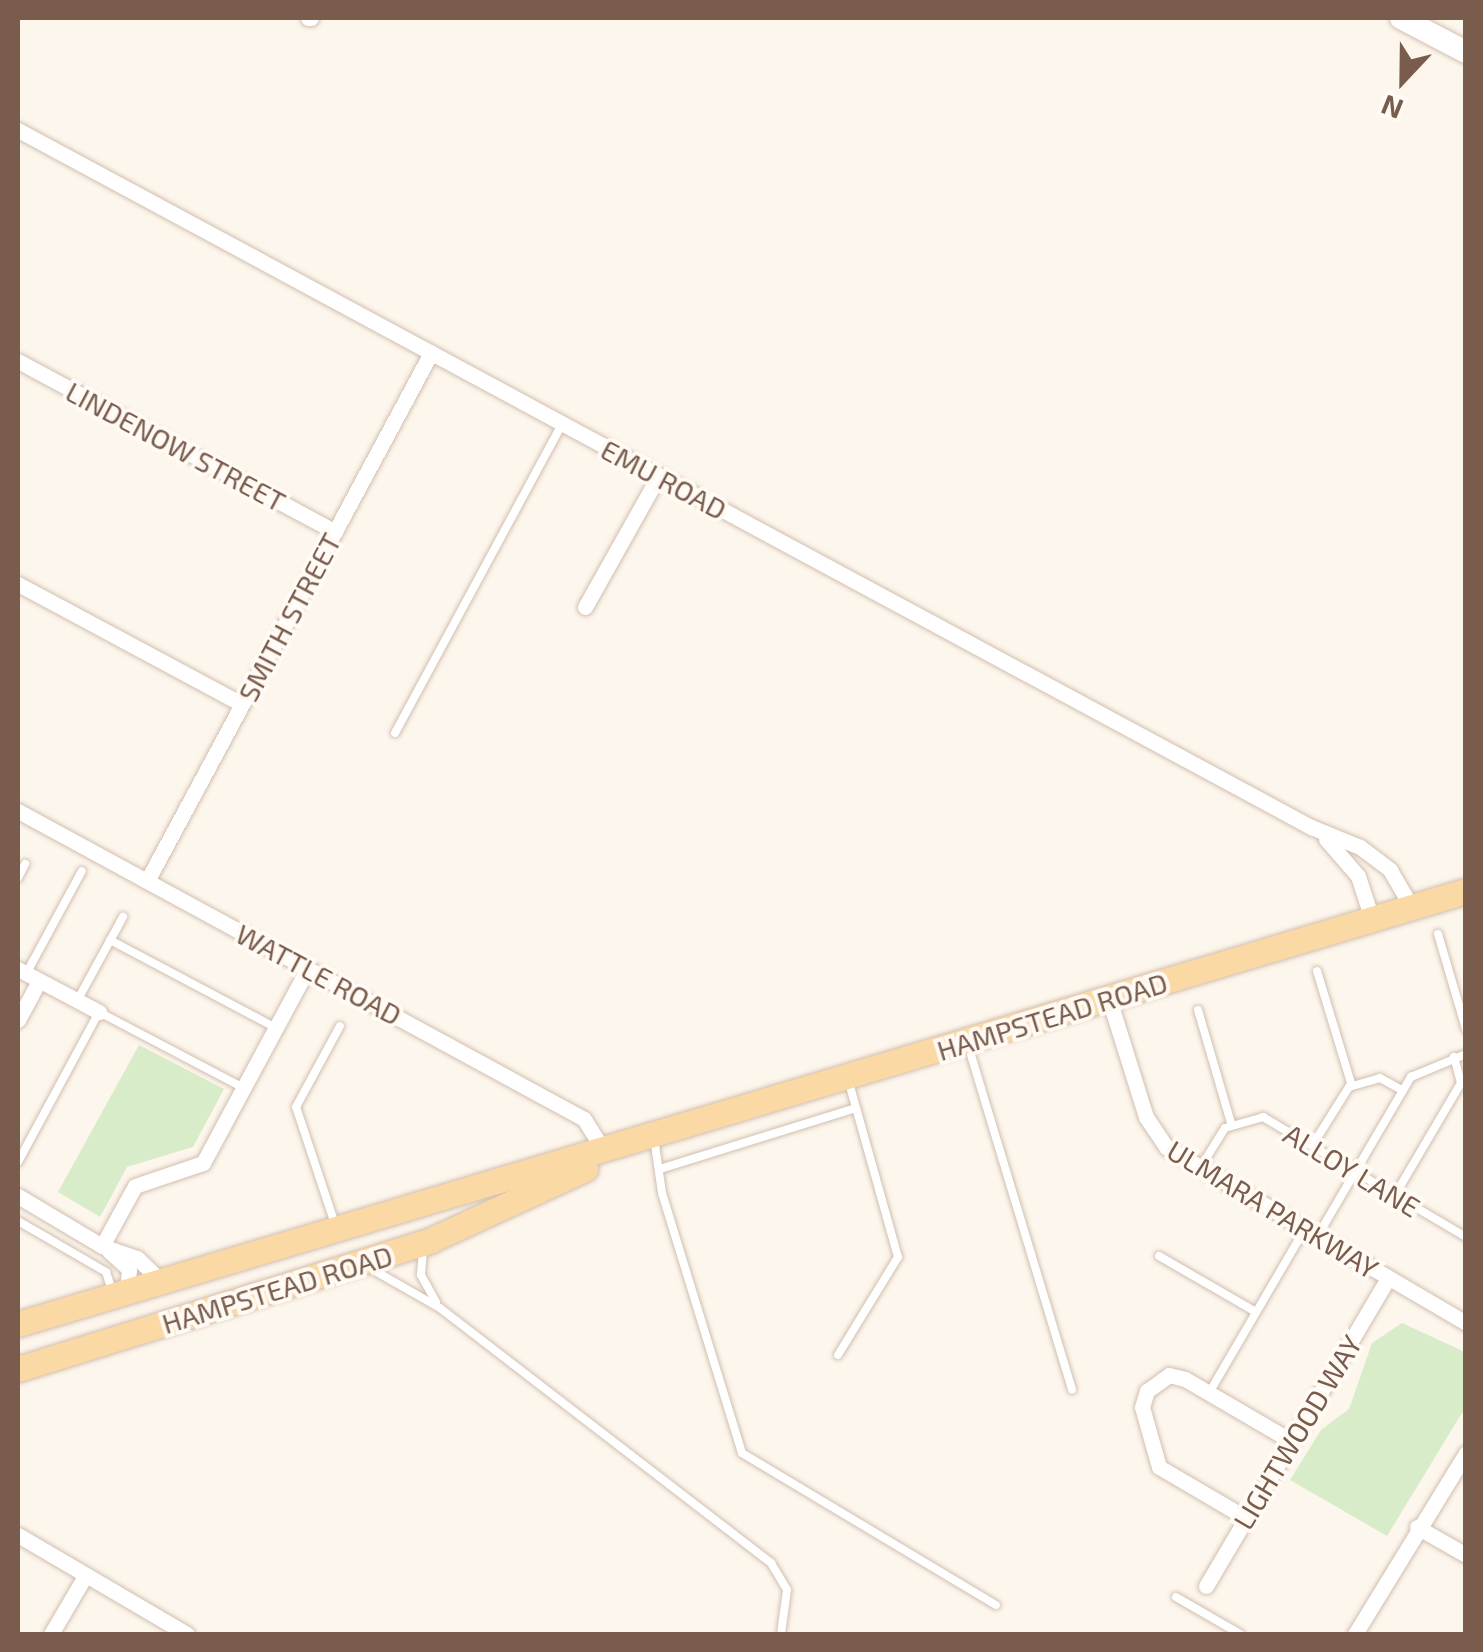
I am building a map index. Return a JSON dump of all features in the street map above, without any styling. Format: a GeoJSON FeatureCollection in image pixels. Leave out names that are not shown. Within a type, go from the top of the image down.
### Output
{"type":"FeatureCollection","features":[{"type":"Feature","properties":{"kind":"main road","name":"HAMPSTEAD ROAD"},"geometry":{"type":"LineString","coordinates":[[18,1324],[646,1140],[1466,891]]}},
{"type":"Feature","properties":{"kind":"main road","name":"HAMPSTEAD ROAD"},"geometry":{"type":"LineString","coordinates":[[18,1368],[432,1240],[646,1140]]}},
{"type":"Feature","properties":{"kind":"street"},"geometry":{"type":"LineString","coordinates":[[1401,18],[1466,52]]}},
{"type":"Feature","properties":{"kind":"street","name":"EMU ROAD"},"geometry":{"type":"LineString","coordinates":[[18,130],[1311,827],[1378,858],[1412,908]]}},
{"type":"Feature","properties":{"kind":"street","name":"SMITH STREET"},"geometry":{"type":"LineString","coordinates":[[146,881],[431,353]]}},
{"type":"Feature","properties":{"kind":"street","name":"LINDENOW STREET"},"geometry":{"type":"LineString","coordinates":[[18,361],[335,532]]}},
{"type":"Feature","properties":{"kind":"street"},"geometry":{"type":"LineString","coordinates":[[585,607],[659,476]]}},
{"type":"Feature","properties":{"kind":"street"},"geometry":{"type":"LineString","coordinates":[[18,584],[242,704]]}},
{"type":"Feature","properties":{"kind":"street","name":"WATTLE ROAD"},"geometry":{"type":"LineString","coordinates":[[18,811],[584,1119],[605,1152]]}},
{"type":"Feature","properties":{"kind":"street","name":"EMU ROAD"},"geometry":{"type":"LineString","coordinates":[[1311,827],[1347,857],[1372,919]]}},
{"type":"Feature","properties":{"kind":"street"},"geometry":{"type":"LineString","coordinates":[[102,1246],[135,1186],[204,1163],[308,968]]}},
{"type":"Feature","properties":{"kind":"street"},"geometry":{"type":"LineString","coordinates":[[18,1020],[28,975],[99,1012]]}},
{"type":"Feature","properties":{"kind":"street","name":"ULMARA PARKWAY"},"geometry":{"type":"LineString","coordinates":[[1109,999],[1152,1130],[1200,1168],[1466,1323]]}},
{"type":"Feature","properties":{"kind":"street"},"geometry":{"type":"LineString","coordinates":[[18,1196],[102,1246],[129,1269],[120,1293]]}},
{"type":"Feature","properties":{"kind":"street"},"geometry":{"type":"LineString","coordinates":[[102,1246],[139,1259],[161,1281]]}},
{"type":"Feature","properties":{"kind":"street","name":"LIGHTWOOD WAY"},"geometry":{"type":"LineString","coordinates":[[1206,1586],[1388,1278]]}},
{"type":"Feature","properties":{"kind":"street"},"geometry":{"type":"LineString","coordinates":[[1246,1518],[1159,1467],[1142,1407],[1146,1391],[1169,1375],[1209,1393],[1291,1441]]}},
{"type":"Feature","properties":{"kind":"street"},"geometry":{"type":"LineString","coordinates":[[1354,1634],[1466,1453]]}},
{"type":"Feature","properties":{"kind":"street"},"geometry":{"type":"LineString","coordinates":[[1417,1527],[1466,1555]]}},
{"type":"Feature","properties":{"kind":"street"},"geometry":{"type":"LineString","coordinates":[[18,1536],[187,1634]]}},
{"type":"Feature","properties":{"kind":"street"},"geometry":{"type":"LineString","coordinates":[[52,1634],[85,1576]]}},
{"type":"Feature","properties":{"kind":"lane"},"geometry":{"type":"LineString","coordinates":[[395,733],[562,424]]}},
{"type":"Feature","properties":{"kind":"lane"},"geometry":{"type":"LineString","coordinates":[[18,878],[25,864]]}},
{"type":"Feature","properties":{"kind":"lane"},"geometry":{"type":"LineString","coordinates":[[28,975],[82,872]]}},
{"type":"Feature","properties":{"kind":"lane"},"geometry":{"type":"LineString","coordinates":[[77,1001],[123,917]]}},
{"type":"Feature","properties":{"kind":"lane"},"geometry":{"type":"LineString","coordinates":[[1438,934],[1466,1030]]}},
{"type":"Feature","properties":{"kind":"lane"},"geometry":{"type":"LineString","coordinates":[[110,940],[276,1028]]}},
{"type":"Feature","properties":{"kind":"lane"},"geometry":{"type":"LineString","coordinates":[[1317,971],[1352,1086]]}},
{"type":"Feature","properties":{"kind":"lane"},"geometry":{"type":"LineString","coordinates":[[1198,1010],[1232,1123],[1200,1168]]}},
{"type":"Feature","properties":{"kind":"lane"},"geometry":{"type":"LineString","coordinates":[[18,1162],[99,1012],[244,1088]]}},
{"type":"Feature","properties":{"kind":"lane"},"geometry":{"type":"LineString","coordinates":[[336,1228],[296,1107],[340,1026]]}},
{"type":"Feature","properties":{"kind":"lane"},"geometry":{"type":"LineString","coordinates":[[967,1042],[1072,1390]]}},
{"type":"Feature","properties":{"kind":"lane"},"geometry":{"type":"LineString","coordinates":[[1209,1393],[1256,1312],[1355,1172],[1416,1070],[1466,1054]]}},
{"type":"Feature","properties":{"kind":"lane"},"geometry":{"type":"LineString","coordinates":[[1395,1195],[1461,1083],[1454,1058]]}},
{"type":"Feature","properties":{"kind":"lane"},"geometry":{"type":"LineString","coordinates":[[838,1355],[898,1257],[848,1078]]}},
{"type":"Feature","properties":{"kind":"lane"},"geometry":{"type":"LineString","coordinates":[[1312,1146],[1352,1086],[1380,1078],[1402,1091]]}},
{"type":"Feature","properties":{"kind":"lane"},"geometry":{"type":"LineString","coordinates":[[660,1170],[856,1108]]}},
{"type":"Feature","properties":{"kind":"lane","name":"ALLOY LANE"},"geometry":{"type":"LineString","coordinates":[[1232,1123],[1263,1118],[1466,1237]]}},
{"type":"Feature","properties":{"kind":"lane"},"geometry":{"type":"LineString","coordinates":[[646,1140],[660,1170],[742,1452],[996,1605]]}},
{"type":"Feature","properties":{"kind":"lane"},"geometry":{"type":"LineString","coordinates":[[18,1221],[106,1272],[120,1293]]}},
{"type":"Feature","properties":{"kind":"lane"},"geometry":{"type":"LineString","coordinates":[[432,1240],[420,1270],[440,1308]]}},
{"type":"Feature","properties":{"kind":"lane"},"geometry":{"type":"LineString","coordinates":[[1158,1256],[1256,1312]]}},
{"type":"Feature","properties":{"kind":"lane"},"geometry":{"type":"LineString","coordinates":[[359,1264],[440,1308],[771,1564],[787,1590],[781,1634]]}},
{"type":"Feature","properties":{"kind":"lane"},"geometry":{"type":"LineString","coordinates":[[1176,1597],[1240,1634]]}},
{"type":"Feature","properties":{"kind":"green space"},"geometry":{"type":"Polygon","coordinates":[[[139,1045],[224,1089],[193,1147],[127,1167],[100,1217],[58,1192],[139,1045]]]}},
{"type":"Feature","properties":{"kind":"green space"},"geometry":{"type":"Polygon","coordinates":[[[1402,1323],[1465,1352],[1465,1408],[1387,1536],[1290,1480],[1321,1430],[1349,1409],[1372,1343],[1402,1323]]]}}]}
